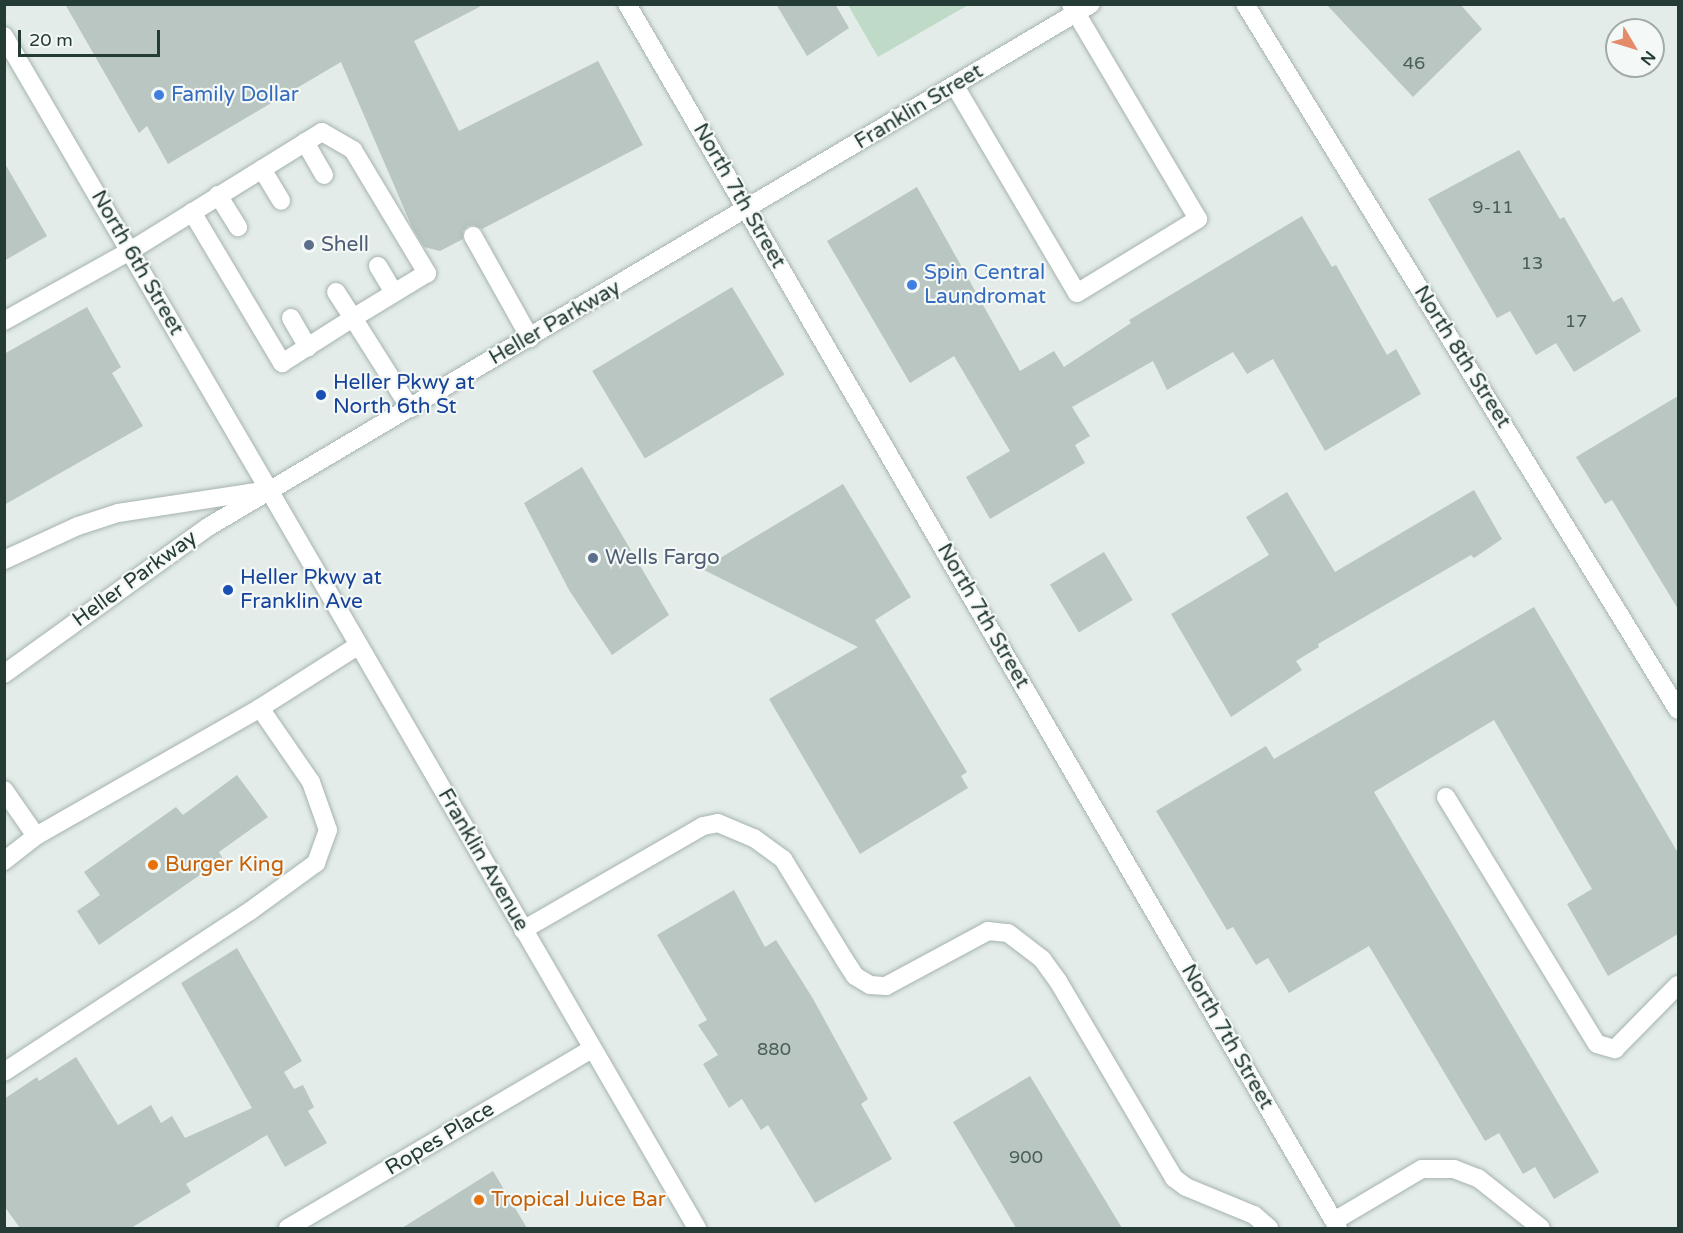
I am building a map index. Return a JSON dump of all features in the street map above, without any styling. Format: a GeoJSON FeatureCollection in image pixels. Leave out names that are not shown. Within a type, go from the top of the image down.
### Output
{"type":"FeatureCollection","features":[{"type":"Feature","properties":{"kind":"street","name":"North 7th Street"},"geometry":{"type":"LineString","coordinates":[[627,4],[1336,1225]]}},
{"type":"Feature","properties":{"kind":"street","name":"North 8th Street"},"geometry":{"type":"LineString","coordinates":[[1245,4],[1678,710]]}},
{"type":"Feature","properties":{"kind":"street","name":"Franklin Street"},"geometry":{"type":"LineString","coordinates":[[748,210],[955,86],[1079,7]]}},
{"type":"Feature","properties":{"kind":"street"},"geometry":{"type":"LineString","coordinates":[[955,86],[1077,293],[1198,219],[1079,7]]}},
{"type":"Feature","properties":{"kind":"street","name":"North 6th Street"},"geometry":{"type":"LineString","coordinates":[[4,36],[269,490]]}},
{"type":"Feature","properties":{"kind":"street"},"geometry":{"type":"LineString","coordinates":[[4,321],[130,251],[218,195],[322,132],[353,150],[427,273],[282,363],[192,212]]}},
{"type":"Feature","properties":{"kind":"street"},"geometry":{"type":"LineString","coordinates":[[305,142],[324,175]]}},
{"type":"Feature","properties":{"kind":"street"},"geometry":{"type":"LineString","coordinates":[[262,169],[281,201]]}},
{"type":"Feature","properties":{"kind":"street"},"geometry":{"type":"LineString","coordinates":[[218,195],[238,227]]}},
{"type":"Feature","properties":{"kind":"street","name":"Heller Parkway"},"geometry":{"type":"LineString","coordinates":[[4,674],[157,562],[269,490],[748,210]]}},
{"type":"Feature","properties":{"kind":"street"},"geometry":{"type":"LineString","coordinates":[[473,236],[530,338]]}},
{"type":"Feature","properties":{"kind":"street"},"geometry":{"type":"LineString","coordinates":[[378,266],[394,293]]}},
{"type":"Feature","properties":{"kind":"street"},"geometry":{"type":"LineString","coordinates":[[336,292],[410,408]]}},
{"type":"Feature","properties":{"kind":"street"},"geometry":{"type":"LineString","coordinates":[[291,318],[308,347]]}},
{"type":"Feature","properties":{"kind":"street","name":"Heller Parkway"},"geometry":{"type":"LineString","coordinates":[[4,560],[78,526],[118,513],[269,490]]}},
{"type":"Feature","properties":{"kind":"street","name":"Franklin Avenue"},"geometry":{"type":"LineString","coordinates":[[269,490],[697,1228]]}},
{"type":"Feature","properties":{"kind":"street"},"geometry":{"type":"LineString","coordinates":[[4,861],[36,836],[260,708],[359,645]]}},
{"type":"Feature","properties":{"kind":"street"},"geometry":{"type":"LineString","coordinates":[[4,1072],[250,911],[316,863],[328,831],[311,782],[260,708]]}},
{"type":"Feature","properties":{"kind":"street"},"geometry":{"type":"LineString","coordinates":[[4,790],[36,836]]}},
{"type":"Feature","properties":{"kind":"street"},"geometry":{"type":"LineString","coordinates":[[1446,796],[1597,1044],[1615,1049],[1678,985]]}},
{"type":"Feature","properties":{"kind":"street"},"geometry":{"type":"LineString","coordinates":[[523,930],[703,826],[718,823],[754,838],[783,860],[855,976],[870,985],[886,986],[988,932],[1008,933],[1042,959],[1058,981],[1174,1178],[1186,1187],[1254,1215],[1269,1228]]}},
{"type":"Feature","properties":{"kind":"street","name":"Ropes Place"},"geometry":{"type":"LineString","coordinates":[[288,1228],[592,1049]]}},
{"type":"Feature","properties":{"kind":"street"},"geometry":{"type":"LineString","coordinates":[[1336,1225],[1422,1169],[1454,1169],[1478,1178],[1541,1228]]}},
{"type":"Feature","properties":{"kind":"green space"},"geometry":{"type":"Polygon","coordinates":[[[848,5],[968,5],[878,57],[848,5]]]}},
{"type":"Feature","properties":{"kind":"building"},"geometry":{"type":"Polygon","coordinates":[[[65,4],[485,4],[414,41],[459,131],[598,61],[643,145],[482,229],[474,225],[468,226],[463,231],[463,239],[440,251],[424,247],[412,227],[341,62],[168,164],[147,126],[139,133],[65,4]]]}},
{"type":"Feature","properties":{"kind":"building"},"geometry":{"type":"Polygon","coordinates":[[[776,4],[835,4],[849,28],[807,56],[776,4]]]}},
{"type":"Feature","properties":{"kind":"building"},"geometry":{"type":"Polygon","coordinates":[[[1326,4],[1460,4],[1482,29],[1413,97],[1326,4]]]}},
{"type":"Feature","properties":{"kind":"building"},"geometry":{"type":"Polygon","coordinates":[[[1519,150],[1560,219],[1564,217],[1613,302],[1622,297],[1641,331],[1574,372],[1556,343],[1536,355],[1510,311],[1497,318],[1428,199],[1519,150]]]}},
{"type":"Feature","properties":{"kind":"building"},"geometry":{"type":"Polygon","coordinates":[[[4,162],[47,236],[4,261],[4,162]]]}},
{"type":"Feature","properties":{"kind":"building"},"geometry":{"type":"Polygon","coordinates":[[[917,187],[1020,371],[1054,351],[1064,367],[1131,323],[1129,320],[1302,216],[1332,267],[1336,265],[1387,355],[1396,349],[1421,394],[1325,451],[1273,359],[1247,374],[1233,352],[1167,390],[1153,361],[1072,407],[1090,436],[1075,445],[1085,463],[990,519],[966,477],[1010,451],[954,356],[910,383],[827,241],[917,187]]]}},
{"type":"Feature","properties":{"kind":"building"},"geometry":{"type":"Polygon","coordinates":[[[732,287],[785,374],[645,458],[592,371],[732,287]]]}},
{"type":"Feature","properties":{"kind":"building"},"geometry":{"type":"Polygon","coordinates":[[[87,307],[121,367],[112,373],[143,426],[4,505],[4,354],[87,307]]]}},
{"type":"Feature","properties":{"kind":"building"},"geometry":{"type":"Polygon","coordinates":[[[1678,396],[1678,609],[1612,500],[1605,504],[1576,457],[1678,396]]]}},
{"type":"Feature","properties":{"kind":"building","name":"Wells Fargo"},"geometry":{"type":"Polygon","coordinates":[[[582,467],[669,615],[612,655],[569,590],[524,503],[582,467]]]}},
{"type":"Feature","properties":{"kind":"building"},"geometry":{"type":"Polygon","coordinates":[[[843,484],[911,597],[875,620],[967,772],[961,776],[968,788],[860,854],[769,699],[858,647],[702,569],[843,484]]]}},
{"type":"Feature","properties":{"kind":"building"},"geometry":{"type":"Polygon","coordinates":[[[1474,490],[1502,539],[1474,558],[1471,555],[1318,644],[1319,647],[1296,661],[1302,670],[1231,717],[1171,614],[1269,555],[1246,517],[1287,492],[1335,572],[1474,490]]]}},
{"type":"Feature","properties":{"kind":"building"},"geometry":{"type":"Polygon","coordinates":[[[1104,552],[1133,600],[1079,632],[1050,584],[1104,552]]]}},
{"type":"Feature","properties":{"kind":"building"},"geometry":{"type":"Polygon","coordinates":[[[1534,607],[1678,853],[1678,934],[1608,976],[1567,904],[1592,889],[1494,720],[1374,792],[1599,1172],[1554,1199],[1535,1167],[1523,1174],[1499,1133],[1485,1141],[1369,946],[1289,993],[1268,958],[1256,965],[1233,927],[1227,930],[1156,811],[1266,746],[1274,759],[1534,607]]]}},
{"type":"Feature","properties":{"kind":"building","name":"Burger King"},"geometry":{"type":"Polygon","coordinates":[[[237,775],[268,817],[219,852],[223,859],[99,945],[77,911],[100,895],[84,872],[176,807],[183,815],[237,775]]]}},
{"type":"Feature","properties":{"kind":"building"},"geometry":{"type":"Polygon","coordinates":[[[734,890],[765,947],[776,940],[812,997],[868,1099],[861,1104],[892,1159],[815,1203],[768,1125],[761,1130],[742,1099],[729,1108],[703,1064],[718,1055],[698,1025],[707,1020],[657,935],[734,890]]]}},
{"type":"Feature","properties":{"kind":"building"},"geometry":{"type":"Polygon","coordinates":[[[237,948],[302,1061],[284,1072],[294,1089],[303,1085],[314,1107],[308,1111],[327,1143],[285,1167],[267,1135],[186,1184],[191,1192],[131,1228],[20,1228],[4,1206],[4,1099],[37,1077],[39,1081],[76,1057],[118,1125],[151,1105],[161,1123],[172,1116],[185,1138],[252,1108],[181,983],[237,948]]]}},
{"type":"Feature","properties":{"kind":"building"},"geometry":{"type":"Polygon","coordinates":[[[1030,1076],[1122,1228],[1016,1228],[953,1122],[1030,1076]]]}},
{"type":"Feature","properties":{"kind":"building","name":"Tropical Juice Bar"},"geometry":{"type":"Polygon","coordinates":[[[493,1171],[527,1228],[402,1228],[493,1171]]]}},
{"type":"Feature","properties":{"kind":"place","name":"Family Dollar"},"geometry":{"type":"Point","coordinates":[159,95]}},
{"type":"Feature","properties":{"kind":"place","name":"Shell"},"geometry":{"type":"Point","coordinates":[309,245]}},
{"type":"Feature","properties":{"kind":"place","name":"Spin Central Laundromat"},"geometry":{"type":"Point","coordinates":[912,285]}},
{"type":"Feature","properties":{"kind":"place","name":"Heller Pkwy at North 6th St"},"geometry":{"type":"Point","coordinates":[321,395]}},
{"type":"Feature","properties":{"kind":"place","name":"Wells Fargo"},"geometry":{"type":"Point","coordinates":[593,558]}},
{"type":"Feature","properties":{"kind":"place","name":"Heller Pkwy at Franklin Ave"},"geometry":{"type":"Point","coordinates":[228,590]}},
{"type":"Feature","properties":{"kind":"place","name":"Burger King"},"geometry":{"type":"Point","coordinates":[153,865]}},
{"type":"Feature","properties":{"kind":"place","name":"Tropical Juice Bar"},"geometry":{"type":"Point","coordinates":[479,1200]}}]}
